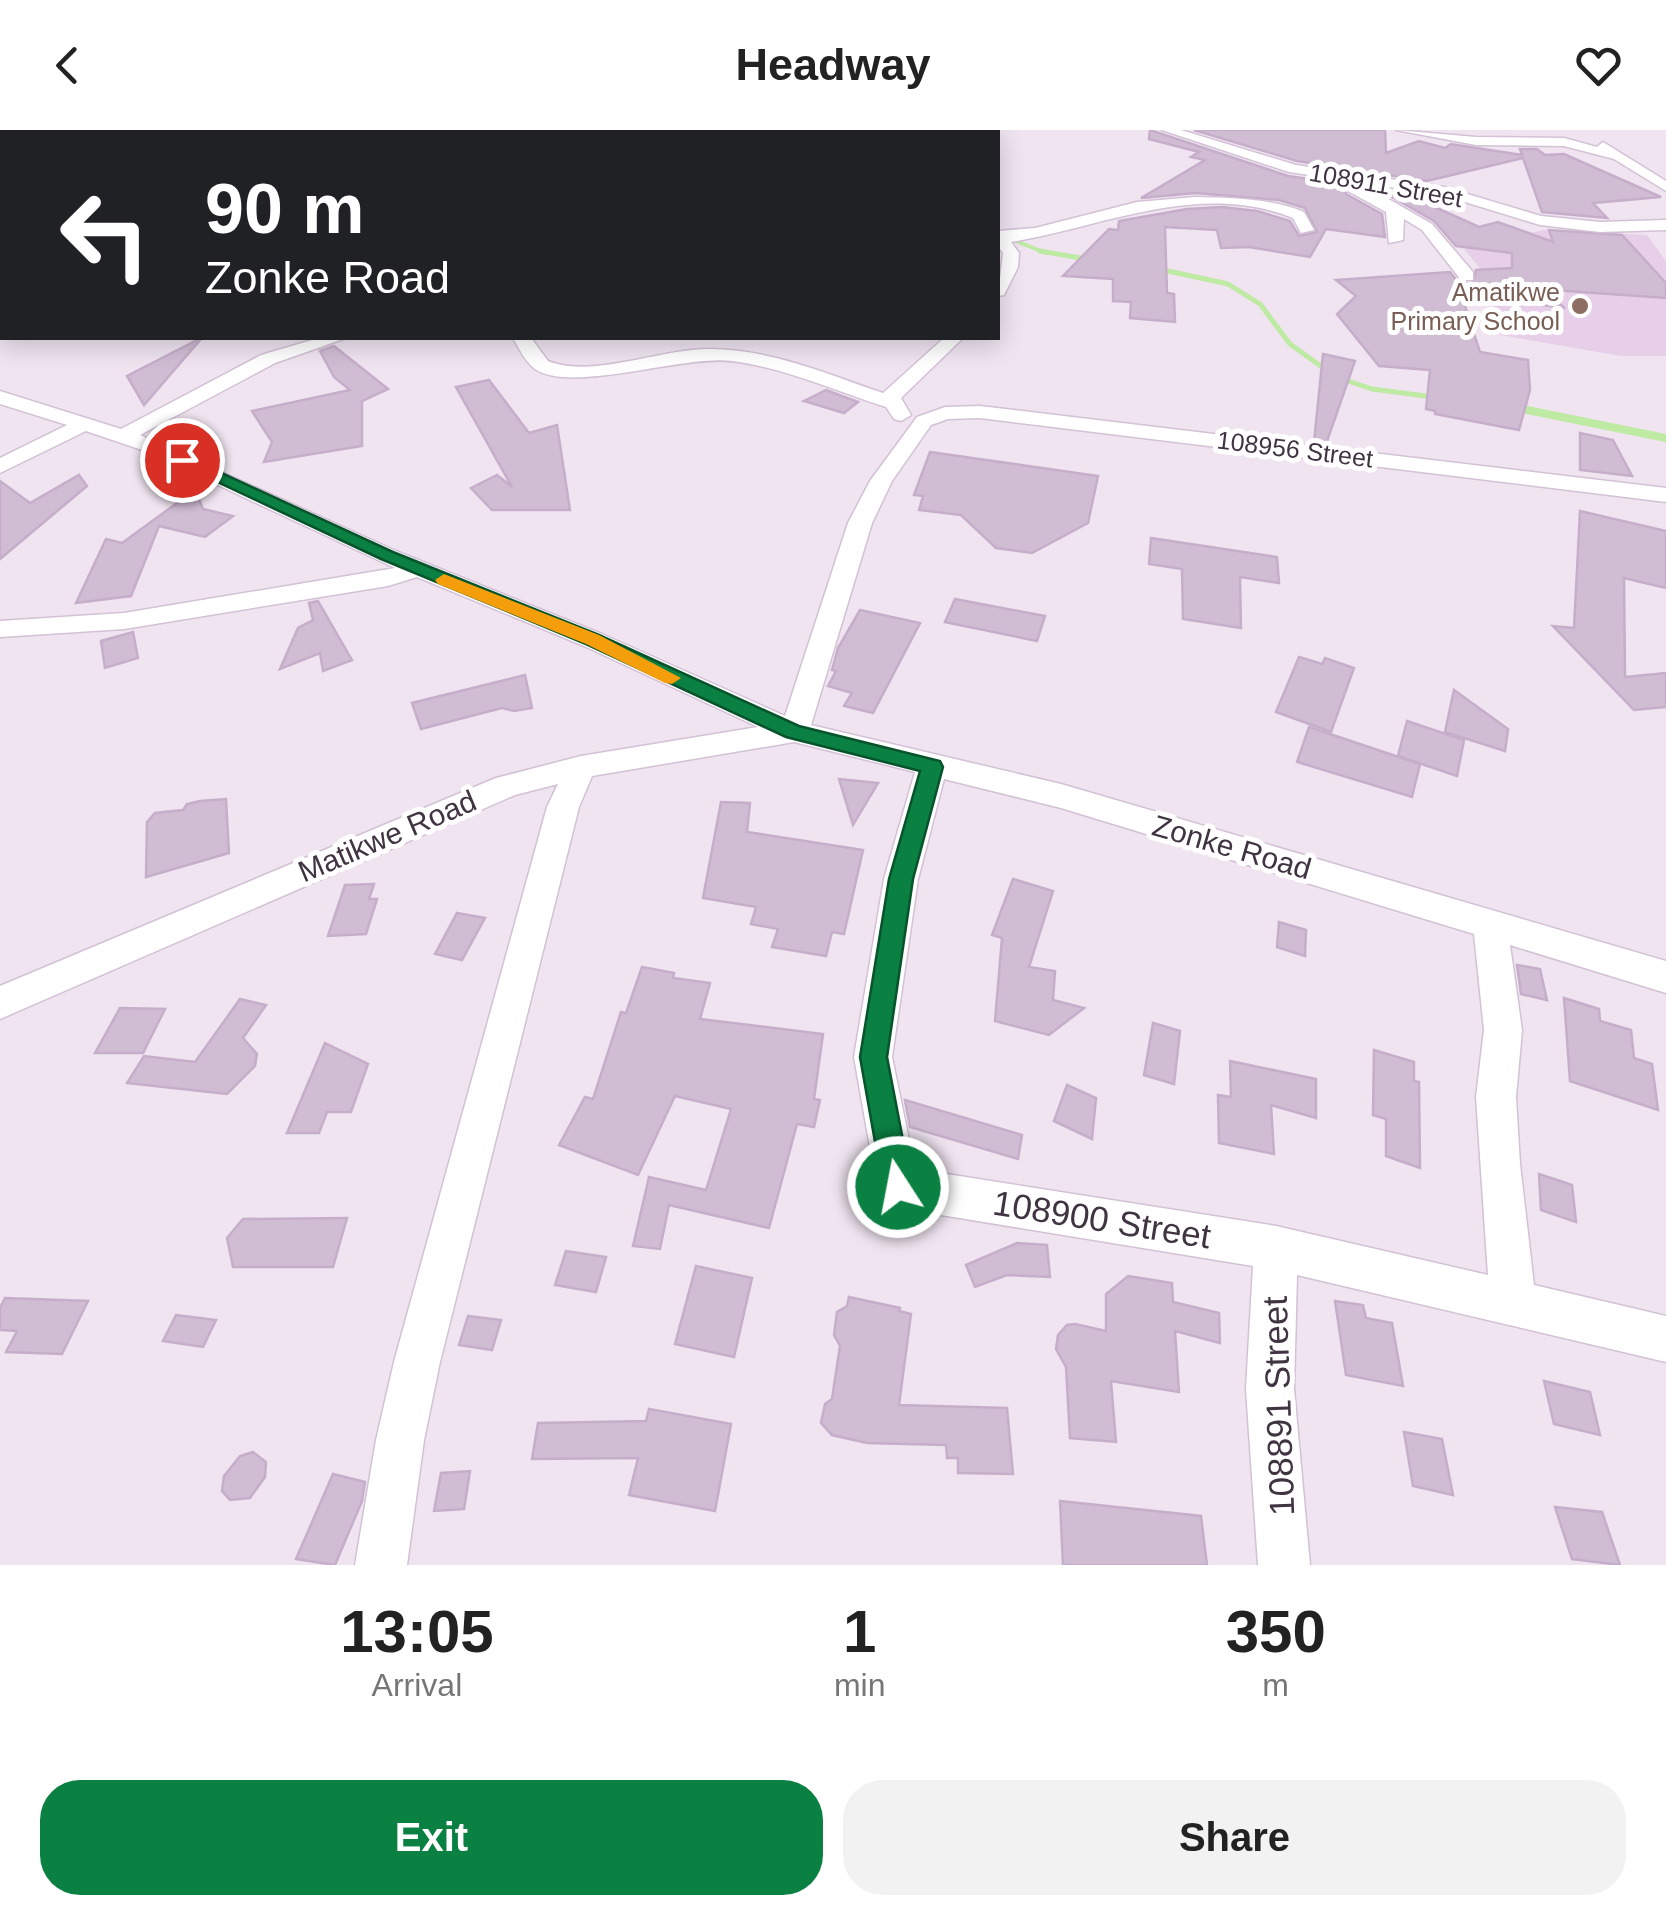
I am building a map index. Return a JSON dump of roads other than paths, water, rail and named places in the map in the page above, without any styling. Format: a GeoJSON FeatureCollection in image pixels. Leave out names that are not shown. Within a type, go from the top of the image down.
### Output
{"type":"FeatureCollection","features":[{"type":"Feature","properties":{"kind":"street","name":"108911 Street"},"geometry":{"type":"LineString","coordinates":[[1168,130],[1312,172],[1444,191],[1560,224],[1666,225]]}},
{"type":"Feature","properties":{"kind":"street"},"geometry":{"type":"LineString","coordinates":[[1402,130],[1476,140],[1564,142],[1618,156]]}},
{"type":"Feature","properties":{"kind":"street"},"geometry":{"type":"LineString","coordinates":[[1462,130],[1476,140]]}},
{"type":"Feature","properties":{"kind":"street"},"geometry":{"type":"LineString","coordinates":[[1580,130],[1666,187]]}},
{"type":"Feature","properties":{"kind":"street"},"geometry":{"type":"LineString","coordinates":[[1312,172],[1390,204],[1427,227],[1467,276]]}},
{"type":"Feature","properties":{"kind":"street"},"geometry":{"type":"LineString","coordinates":[[1000,237],[1042,234],[1150,204],[1274,206],[1297,214],[1306,230]]}},
{"type":"Feature","properties":{"kind":"street"},"geometry":{"type":"LineString","coordinates":[[1390,204],[1399,220],[1395,240]]}},
{"type":"Feature","properties":{"kind":"street"},"geometry":{"type":"LineString","coordinates":[[1000,238],[1011,254],[1010,267],[1000,287]]}},
{"type":"Feature","properties":{"kind":"street"},"geometry":{"type":"LineString","coordinates":[[121,437],[252,366],[331,340]]}},
{"type":"Feature","properties":{"kind":"street"},"geometry":{"type":"LineString","coordinates":[[0,396],[153,446],[417,568],[593,640],[794,732],[860,523],[881,482],[924,421],[901,416],[890,402],[733,355],[700,354],[572,371],[542,366],[523,340]]}},
{"type":"Feature","properties":{"kind":"street"},"geometry":{"type":"LineString","coordinates":[[890,402],[897,388],[952,340]]}},
{"type":"Feature","properties":{"kind":"street","name":"108956 Street"},"geometry":{"type":"LineString","coordinates":[[924,421],[945,413],[980,412],[1666,495]]}},
{"type":"Feature","properties":{"kind":"street"},"geometry":{"type":"LineString","coordinates":[[0,466],[83,425]]}},
{"type":"Feature","properties":{"kind":"street"},"geometry":{"type":"LineString","coordinates":[[0,630],[124,621],[388,578],[417,568]]}},
{"type":"Feature","properties":{"kind":"street","name":"Zonke Road"},"geometry":{"type":"LineString","coordinates":[[794,732],[1061,796],[1666,978]]}},
{"type":"Feature","properties":{"kind":"street","name":"Matikwe Road"},"geometry":{"type":"LineString","coordinates":[[0,1003],[469,800],[581,768],[794,732]]}},
{"type":"Feature","properties":{"kind":"street","name":"108900 Street"},"geometry":{"type":"LineString","coordinates":[[932,767],[901,879],[874,1057],[898,1187],[1276,1248],[1666,1339]]}},
{"type":"Feature","properties":{"kind":"street"},"geometry":{"type":"LineString","coordinates":[[381,1565],[400,1440],[417,1362],[558,826],[581,768]]}},
{"type":"Feature","properties":{"kind":"street"},"geometry":{"type":"LineString","coordinates":[[1490,923],[1502,1030],[1496,1097],[1498,1164],[1513,1302]]}},
{"type":"Feature","properties":{"kind":"street","name":"108891 Street"},"geometry":{"type":"LineString","coordinates":[[1276,1248],[1270,1389],[1284,1565]]}},
{"type":"Feature","properties":{"kind":"waterway"},"geometry":{"type":"LineString","coordinates":[[1016,241],[1042,251]]}},
{"type":"Feature","properties":{"kind":"waterway"},"geometry":{"type":"LineString","coordinates":[[1042,251],[1092,260]]}},
{"type":"Feature","properties":{"kind":"waterway"},"geometry":{"type":"LineString","coordinates":[[1042,251],[1046,253]]}},
{"type":"Feature","properties":{"kind":"waterway"},"geometry":{"type":"LineString","coordinates":[[1154,268],[1228,284],[1260,304],[1290,344],[1336,377],[1372,389],[1441,398]]}},
{"type":"Feature","properties":{"kind":"waterway"},"geometry":{"type":"LineString","coordinates":[[1512,407],[1666,438]]}},
{"type":"Feature","properties":{"kind":"place","name":"Amatikwe Primary School"},"geometry":{"type":"Point","coordinates":[1580,306]}}]}
